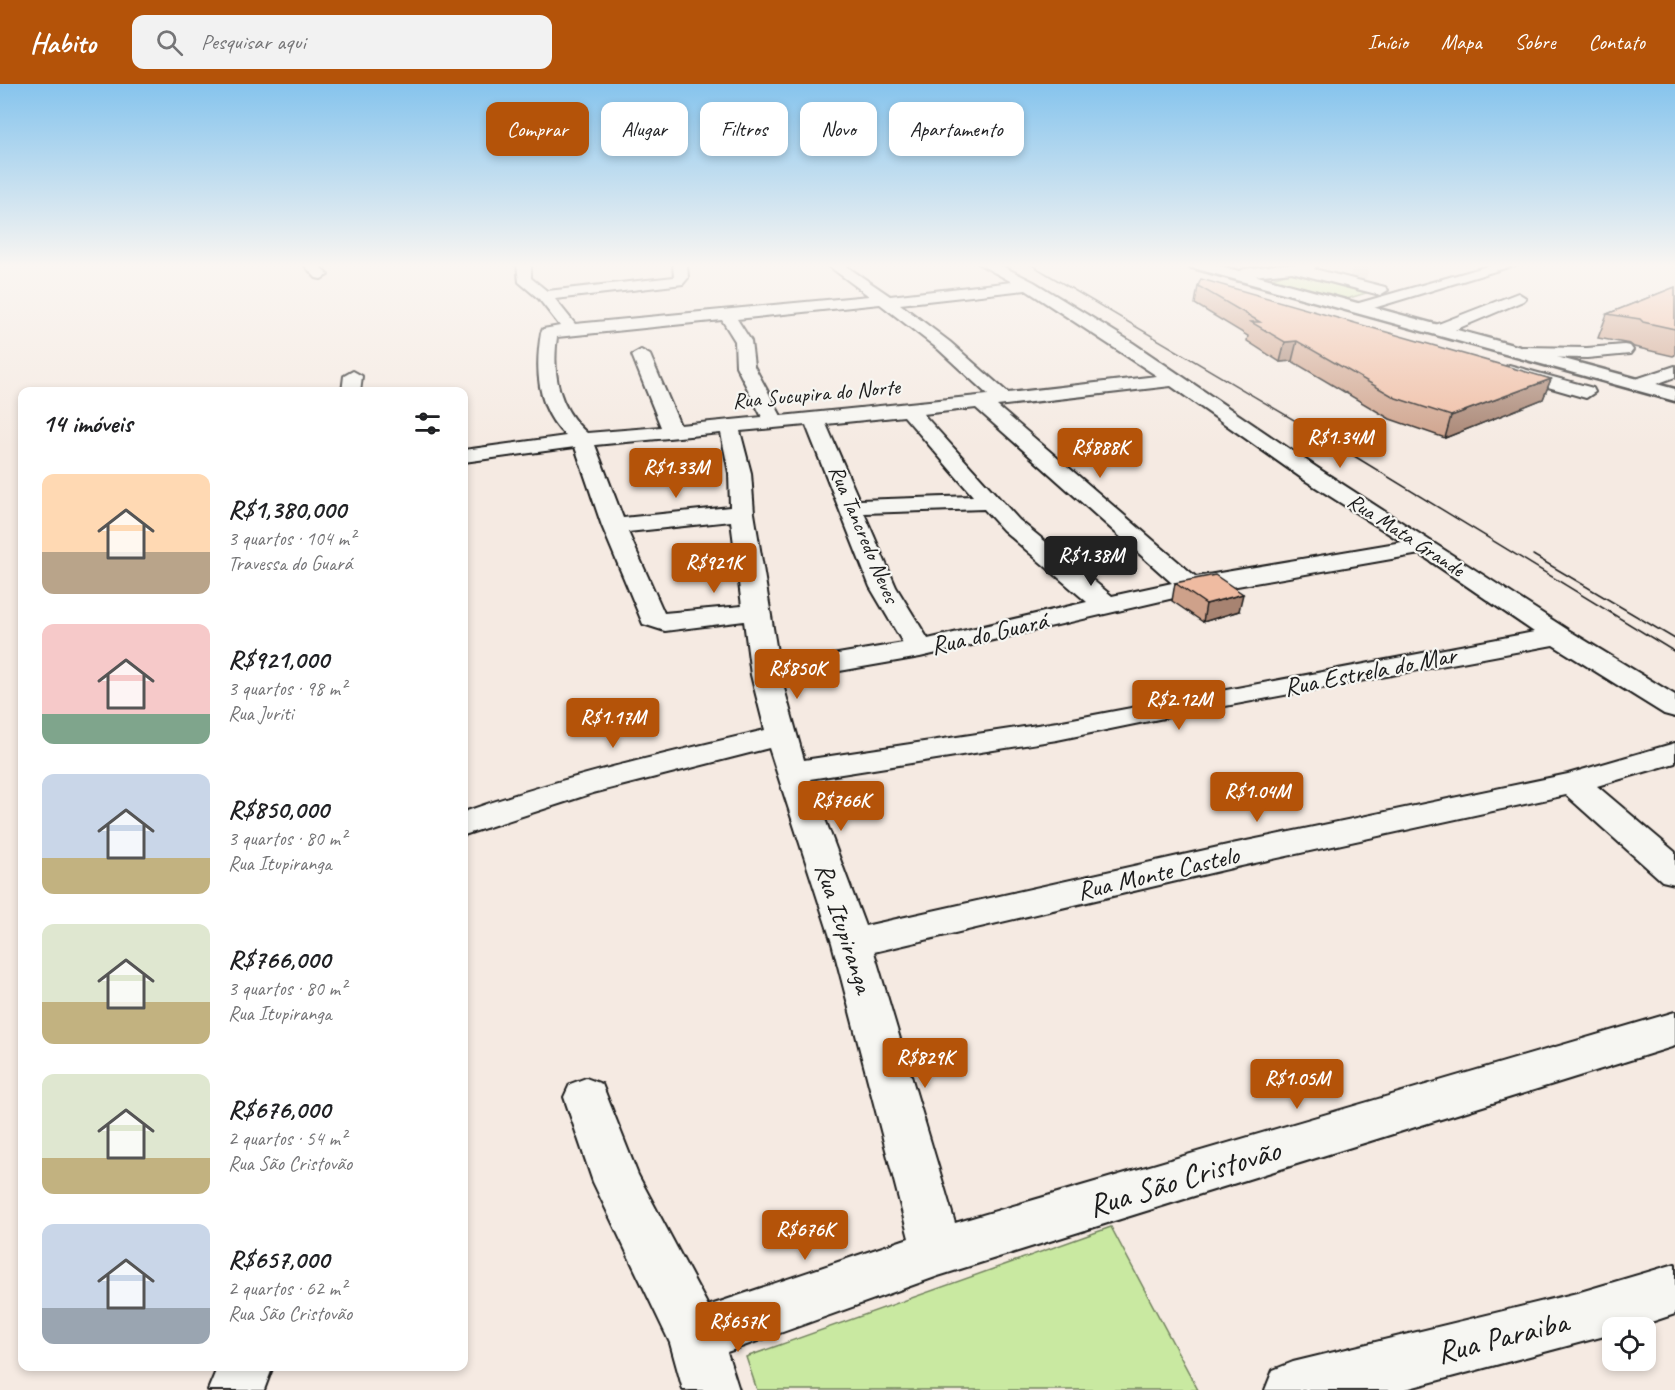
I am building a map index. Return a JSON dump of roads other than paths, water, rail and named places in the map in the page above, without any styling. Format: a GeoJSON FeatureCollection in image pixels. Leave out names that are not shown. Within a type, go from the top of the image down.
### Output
{"type":"FeatureCollection","features":[{"type":"Feature","properties":{"kind":"main road"},"geometry":{"type":"LineString","coordinates":[[1421,325],[1675,395]]}},
{"type":"Feature","properties":{"kind":"street"},"geometry":{"type":"LineString","coordinates":[[568,325],[571,329]]}},
{"type":"Feature","properties":{"kind":"street"},"geometry":{"type":"LineString","coordinates":[[620,325],[549,333],[545,361],[555,410],[564,424],[582,440],[648,610],[656,620],[665,623],[756,612]]}},
{"type":"Feature","properties":{"kind":"street"},"geometry":{"type":"LineString","coordinates":[[733,325],[743,341],[745,366],[774,421]]}},
{"type":"Feature","properties":{"kind":"street"},"geometry":{"type":"LineString","coordinates":[[917,325],[975,370],[993,402],[1191,586]]}},
{"type":"Feature","properties":{"kind":"street","name":"Rua Mata Grande"},"geometry":{"type":"LineString","coordinates":[[1092,325],[1311,474],[1425,546],[1558,636],[1675,708]]}},
{"type":"Feature","properties":{"kind":"street"},"geometry":{"type":"LineString","coordinates":[[1439,330],[1451,325]]}},
{"type":"Feature","properties":{"kind":"street"},"geometry":{"type":"LineString","coordinates":[[1433,349],[1466,337]]}},
{"type":"Feature","properties":{"kind":"street"},"geometry":{"type":"LineString","coordinates":[[1522,352],[1587,353],[1628,348],[1616,353],[1616,356],[1627,377],[1638,384],[1675,371]]}},
{"type":"Feature","properties":{"kind":"street"},"geometry":{"type":"LineString","coordinates":[[641,355],[673,432]]}},
{"type":"Feature","properties":{"kind":"street"},"geometry":{"type":"LineString","coordinates":[[1488,364],[1586,392]]}},
{"type":"Feature","properties":{"kind":"street","name":"Rua Sucupira do Norte"},"geometry":{"type":"LineString","coordinates":[[468,455],[582,440],[993,402],[1173,380]]}},
{"type":"Feature","properties":{"kind":"street"},"geometry":{"type":"LineString","coordinates":[[909,410],[1011,525],[1108,606]]}},
{"type":"Feature","properties":{"kind":"street","name":"Rua Tancredo Neves"},"geometry":{"type":"LineString","coordinates":[[813,417],[883,586],[920,649]]}},
{"type":"Feature","properties":{"kind":"street","name":"Rua Itupiranga"},"geometry":{"type":"LineString","coordinates":[[729,426],[740,473],[742,513],[766,675],[781,736],[791,772],[852,943],[938,1252]]}},
{"type":"Feature","properties":{"kind":"street"},"geometry":{"type":"LineString","coordinates":[[852,507],[989,502]]}},
{"type":"Feature","properties":{"kind":"street"},"geometry":{"type":"LineString","coordinates":[[614,526],[742,513]]}},
{"type":"Feature","properties":{"kind":"street","name":"Rua do Guará"},"geometry":{"type":"LineString","coordinates":[[766,675],[920,649],[1191,586],[1425,546]]}},
{"type":"Feature","properties":{"kind":"street","name":"Rua Estrela do Mar"},"geometry":{"type":"LineString","coordinates":[[791,772],[1057,731],[1188,704],[1558,636]]}},
{"type":"Feature","properties":{"kind":"street"},"geometry":{"type":"LineString","coordinates":[[468,823],[612,775],[781,736]]}},
{"type":"Feature","properties":{"kind":"street","name":"Rua Monte Castelo"},"geometry":{"type":"LineString","coordinates":[[852,943],[1221,858],[1574,783],[1675,753]]}},
{"type":"Feature","properties":{"kind":"street"},"geometry":{"type":"LineString","coordinates":[[1574,783],[1675,872]]}},
{"type":"Feature","properties":{"kind":"street","name":"Rua São Cristovão"},"geometry":{"type":"LineString","coordinates":[[695,1337],[938,1252],[1675,1029]]}},
{"type":"Feature","properties":{"kind":"street"},"geometry":{"type":"LineString","coordinates":[[586,1097],[618,1182],[695,1337],[711,1390]]}},
{"type":"Feature","properties":{"kind":"street","name":"Rua Paraiba"},"geometry":{"type":"LineString","coordinates":[[1293,1390],[1359,1382],[1675,1289]]}},
{"type":"Feature","properties":{"kind":"street"},"geometry":{"type":"LineString","coordinates":[[236,1390],[244,1371]]}},
{"type":"Feature","properties":{"kind":"tram line"},"geometry":{"type":"LineString","coordinates":[[1133,325],[1328,440],[1675,652]]}},
{"type":"Feature","properties":{"kind":"tram line"},"geometry":{"type":"LineString","coordinates":[[1533,555],[1675,639]]}}]}
